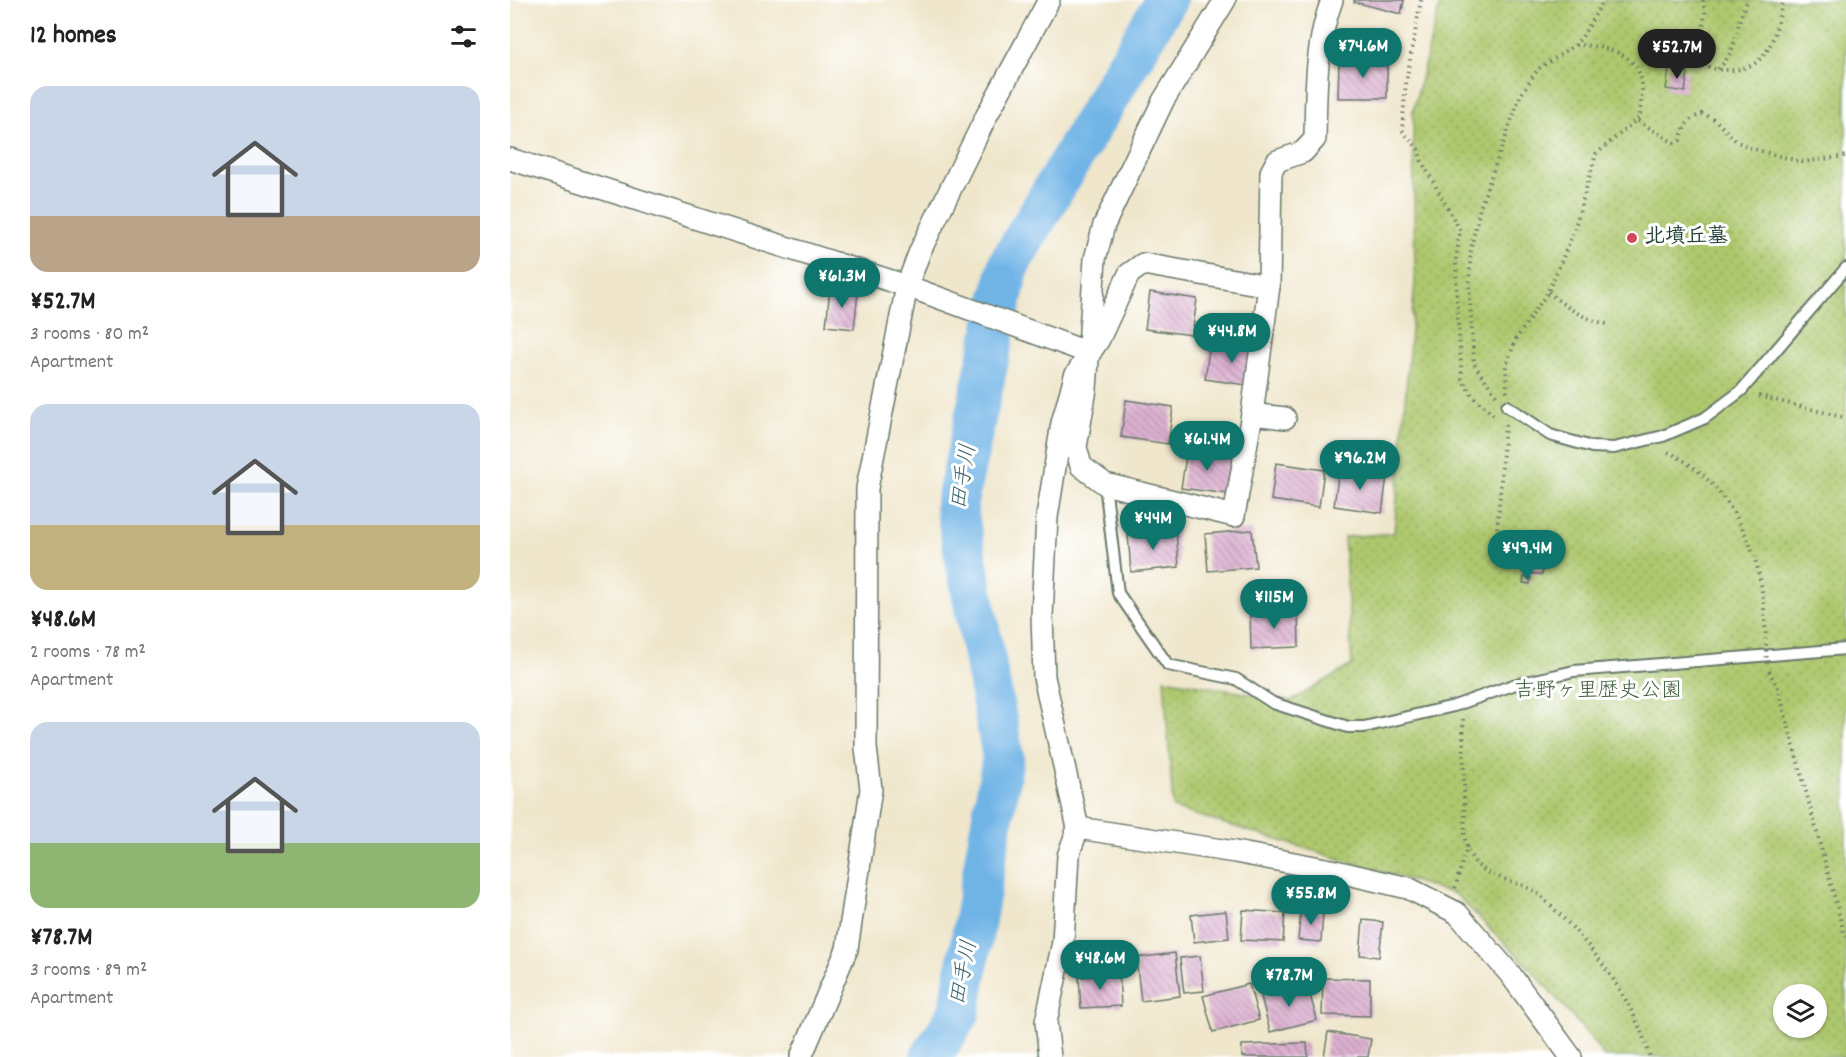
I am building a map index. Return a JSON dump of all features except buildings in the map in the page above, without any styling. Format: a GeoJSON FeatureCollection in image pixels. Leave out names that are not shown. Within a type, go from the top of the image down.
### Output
{"type":"FeatureCollection","features":[{"type":"Feature","properties":{"kind":"street"},"geometry":{"type":"LineString","coordinates":[[801,1057],[847,949],[872,789],[866,748],[867,488],[907,286],[920,251],[987,115],[1049,0]]}},
{"type":"Feature","properties":{"kind":"street"},"geometry":{"type":"LineString","coordinates":[[1225,0],[1163,101],[1104,225],[1095,259],[1089,353],[1076,447],[1081,466],[1105,484],[1234,516],[1252,414],[1269,286],[1271,172],[1277,161],[1303,152],[1315,139],[1317,66],[1325,19],[1332,0]]}},
{"type":"Feature","properties":{"kind":"street"},"geometry":{"type":"LineString","coordinates":[[510,159],[907,286],[1020,330],[1089,353]]}},
{"type":"Feature","properties":{"kind":"street"},"geometry":{"type":"LineString","coordinates":[[1050,1057],[1046,1022],[1063,942],[1068,856],[1078,828],[1044,677],[1042,615],[1047,517],[1062,423],[1076,376],[1099,339],[1129,274],[1143,264],[1269,286]]}},
{"type":"Feature","properties":{"kind":"street"},"geometry":{"type":"LineString","coordinates":[[1252,414],[1285,418]]}},
{"type":"Feature","properties":{"kind":"street"},"geometry":{"type":"LineString","coordinates":[[1078,828],[1331,870],[1408,888],[1457,914],[1510,974],[1571,1057]]}},
{"type":"Feature","properties":{"kind":"lane"},"geometry":{"type":"LineString","coordinates":[[1507,406],[1550,435],[1593,447],[1614,447],[1663,436],[1705,418],[1741,391],[1846,268]]}},
{"type":"Feature","properties":{"kind":"lane"},"geometry":{"type":"LineString","coordinates":[[1105,484],[1118,593],[1168,665],[1236,679],[1273,703],[1348,728],[1364,727],[1463,703],[1514,685],[1574,671],[1846,649]]}},
{"type":"Feature","properties":{"kind":"path"},"geometry":{"type":"LineString","coordinates":[[1421,0],[1406,82],[1402,130],[1418,149],[1422,162],[1460,230],[1456,294],[1462,379],[1473,397],[1490,413],[1505,422],[1497,534],[1503,545],[1548,553],[1546,561]]}},
{"type":"Feature","properties":{"kind":"path"},"geometry":{"type":"LineString","coordinates":[[1507,406],[1489,388],[1474,364],[1469,284],[1471,248],[1491,174],[1520,96],[1538,69],[1575,45],[1600,11],[1604,0]]}},
{"type":"Feature","properties":{"kind":"path"},"geometry":{"type":"LineString","coordinates":[[1703,0],[1705,13],[1699,60],[1707,68],[1717,69],[1743,69],[1761,58],[1772,44],[1783,0]]}},
{"type":"Feature","properties":{"kind":"path"},"geometry":{"type":"LineString","coordinates":[[1717,69],[1733,51],[1738,20],[1748,0]]}},
{"type":"Feature","properties":{"kind":"path"},"geometry":{"type":"LineString","coordinates":[[1575,45],[1612,49],[1633,66],[1641,77],[1638,121]]}},
{"type":"Feature","properties":{"kind":"path"},"geometry":{"type":"LineString","coordinates":[[1638,121],[1674,143],[1680,140],[1683,128],[1691,118],[1702,114],[1714,119],[1736,141],[1750,148],[1802,162],[1846,156]]}},
{"type":"Feature","properties":{"kind":"path"},"geometry":{"type":"LineString","coordinates":[[1507,406],[1506,365],[1516,339],[1548,292],[1573,234],[1596,154],[1603,146],[1638,121]]}},
{"type":"Feature","properties":{"kind":"path"},"geometry":{"type":"LineString","coordinates":[[1548,292],[1571,311],[1590,320],[1607,324]]}},
{"type":"Feature","properties":{"kind":"path"},"geometry":{"type":"LineString","coordinates":[[1741,391],[1846,418]]}},
{"type":"Feature","properties":{"kind":"path"},"geometry":{"type":"LineString","coordinates":[[1642,440],[1682,458],[1716,488],[1744,532],[1761,582],[1767,668],[1778,688],[1846,940]]}},
{"type":"Feature","properties":{"kind":"path"},"geometry":{"type":"LineString","coordinates":[[1463,703],[1463,798],[1467,844],[1471,857],[1484,869],[1536,892],[1592,950],[1626,1002],[1650,1057]]}},
{"type":"Feature","properties":{"kind":"path"},"geometry":{"type":"LineString","coordinates":[[1449,909],[1467,844]]}},
{"type":"Feature","properties":{"kind":"green space","name":"吉野ヶ里歴史公園"},"geometry":{"type":"Polygon","coordinates":[[[1441,0],[1846,0],[1846,1057],[1604,1057],[1590,1037],[1531,969],[1455,894],[1173,808],[1164,679],[1291,701],[1352,665],[1344,537],[1394,533],[1415,282],[1413,110],[1441,0]]]}},
{"type":"Feature","properties":{"kind":"waterway","name":"田手川"},"geometry":{"type":"LineString","coordinates":[[931,1057],[959,1013],[1003,757],[956,506],[1009,264],[1166,0]]}},
{"type":"Feature","properties":{"kind":"place","name":"北墳丘墓"},"geometry":{"type":"Point","coordinates":[1632,238]}}]}
